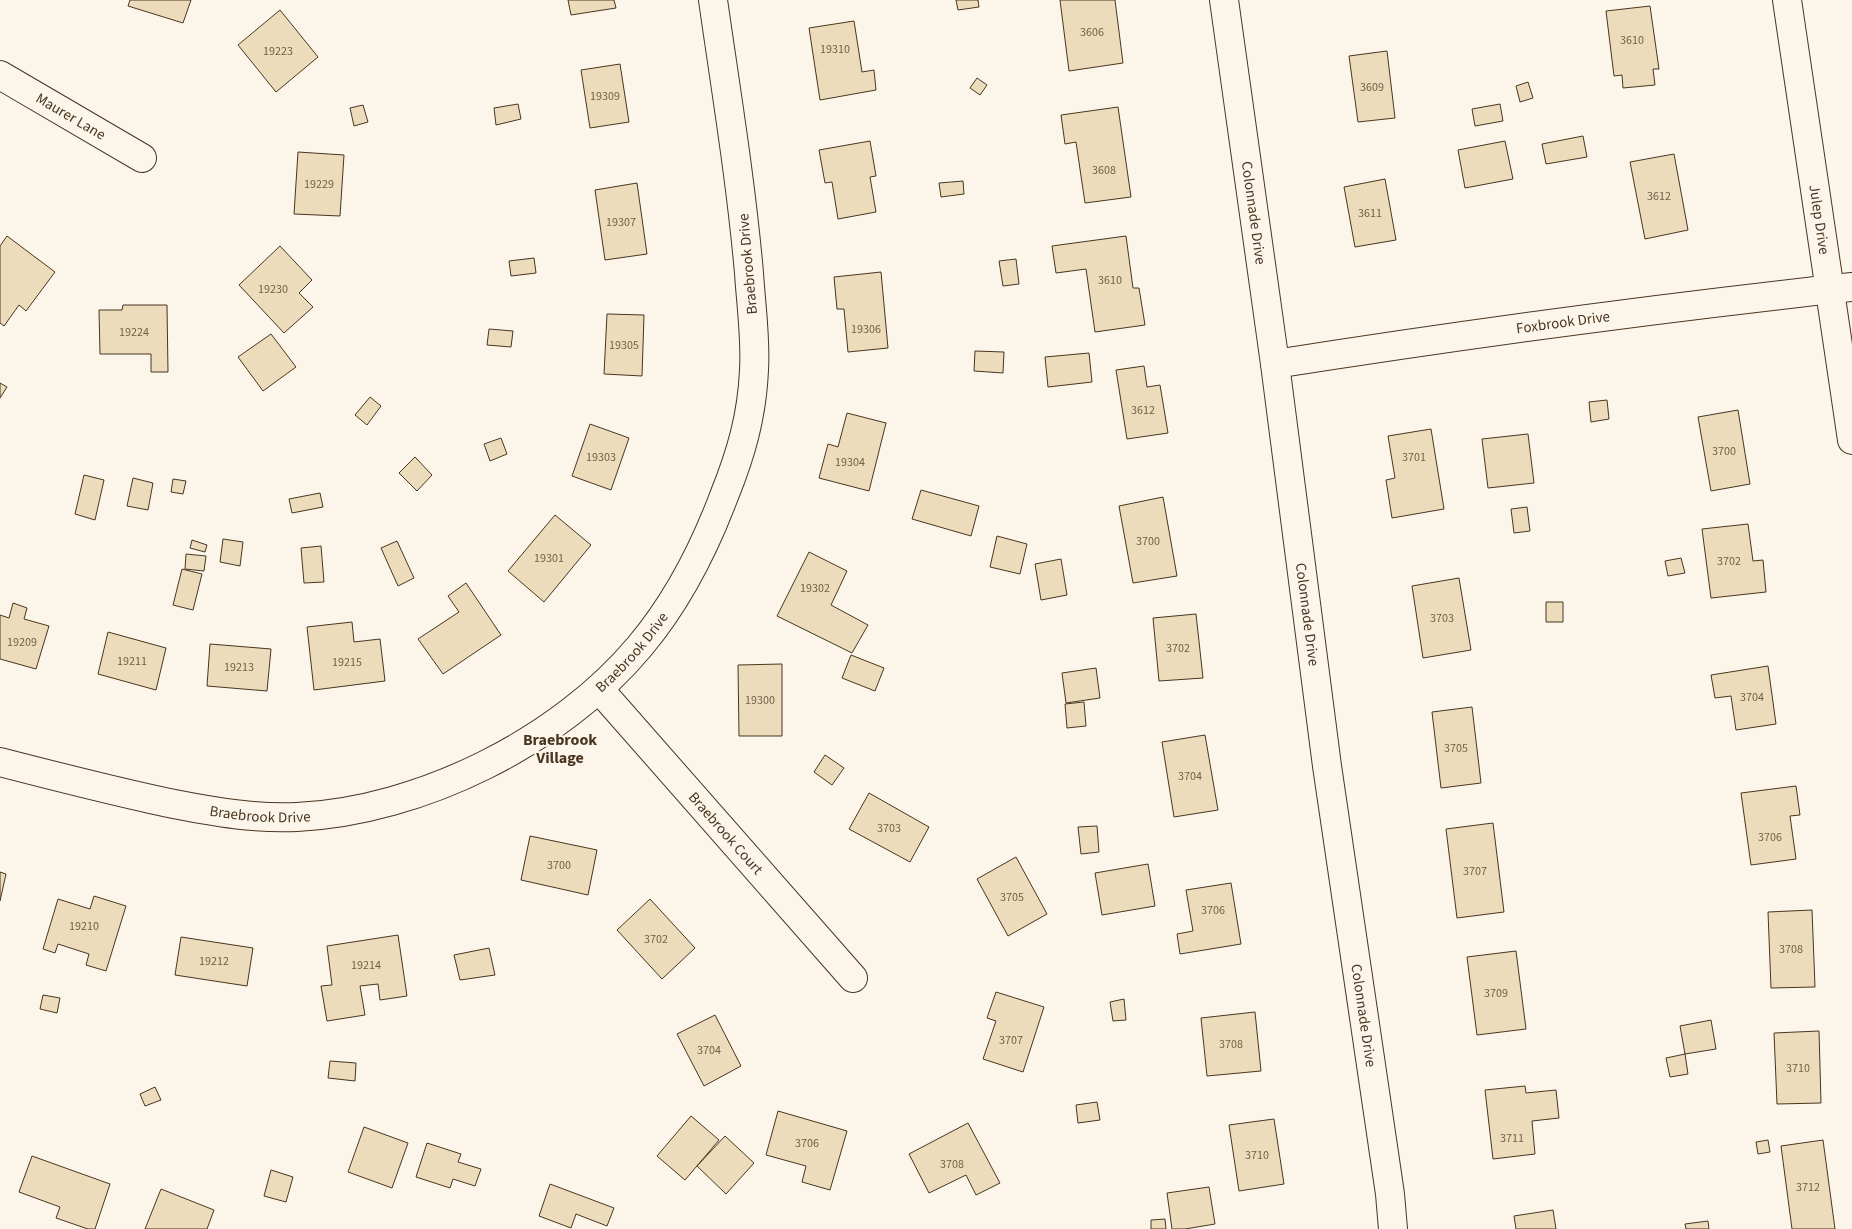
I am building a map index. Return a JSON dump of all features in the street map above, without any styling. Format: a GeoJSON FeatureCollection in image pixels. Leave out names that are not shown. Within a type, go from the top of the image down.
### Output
{"type":"FeatureCollection","features":[{"type":"Feature","properties":{"kind":"street","name":"Braebrook Drive"},"geometry":{"type":"LineString","coordinates":[[0,762],[116,792],[225,814],[296,817],[355,811],[412,796],[456,779],[522,745],[599,689],[640,646],[681,589],[713,527],[740,454],[749,422],[754,369],[754,337],[744,212],[713,0]]}},
{"type":"Feature","properties":{"kind":"street","name":"Colonnade Drive"},"geometry":{"type":"LineString","coordinates":[[1224,0],[1275,364],[1326,766],[1389,1184],[1393,1229]]}},
{"type":"Feature","properties":{"kind":"street","name":"Julep Drive"},"geometry":{"type":"LineString","coordinates":[[1787,0],[1840,288],[1852,440]]}},
{"type":"Feature","properties":{"kind":"street","name":"Maurer Lane"},"geometry":{"type":"LineString","coordinates":[[0,75],[142,158]]}},
{"type":"Feature","properties":{"kind":"street","name":"Foxbrook Drive"},"geometry":{"type":"LineString","coordinates":[[1275,364],[1416,342],[1756,297],[1840,288]]}},
{"type":"Feature","properties":{"kind":"street","name":"Braebrook Court"},"geometry":{"type":"LineString","coordinates":[[599,689],[853,978]]}},
{"type":"Feature","properties":{"kind":"building"},"geometry":{"type":"Polygon","coordinates":[[[130,0],[191,0],[183,23],[128,6],[130,0]]]}},
{"type":"Feature","properties":{"kind":"building"},"geometry":{"type":"Polygon","coordinates":[[[568,0],[614,0],[616,8],[571,15],[568,0]]]}},
{"type":"Feature","properties":{"kind":"building"},"geometry":{"type":"Polygon","coordinates":[[[956,0],[978,0],[979,7],[958,10],[956,0]]]}},
{"type":"Feature","properties":{"kind":"building"},"geometry":{"type":"Polygon","coordinates":[[[1060,0],[1115,0],[1123,63],[1069,71],[1060,0]]]}},
{"type":"Feature","properties":{"kind":"building"},"geometry":{"type":"Polygon","coordinates":[[[1650,6],[1659,69],[1653,69],[1655,85],[1623,88],[1622,75],[1614,76],[1606,11],[1650,6]]]}},
{"type":"Feature","properties":{"kind":"building"},"geometry":{"type":"Polygon","coordinates":[[[280,10],[318,57],[276,92],[238,45],[280,10]]]}},
{"type":"Feature","properties":{"kind":"building"},"geometry":{"type":"Polygon","coordinates":[[[854,21],[862,72],[874,70],[876,90],[820,100],[809,28],[854,21]]]}},
{"type":"Feature","properties":{"kind":"building"},"geometry":{"type":"Polygon","coordinates":[[[1387,51],[1395,118],[1358,122],[1349,56],[1387,51]]]}},
{"type":"Feature","properties":{"kind":"building"},"geometry":{"type":"Polygon","coordinates":[[[620,64],[629,122],[590,128],[581,70],[620,64]]]}},
{"type":"Feature","properties":{"kind":"building"},"geometry":{"type":"Polygon","coordinates":[[[977,78],[987,85],[980,95],[970,88],[977,78]]]}},
{"type":"Feature","properties":{"kind":"building"},"geometry":{"type":"Polygon","coordinates":[[[1528,82],[1533,98],[1520,102],[1516,86],[1528,82]]]}},
{"type":"Feature","properties":{"kind":"building"},"geometry":{"type":"Polygon","coordinates":[[[518,104],[521,119],[496,125],[494,108],[518,104]]]}},
{"type":"Feature","properties":{"kind":"building"},"geometry":{"type":"Polygon","coordinates":[[[1500,104],[1503,121],[1475,126],[1472,109],[1500,104]]]}},
{"type":"Feature","properties":{"kind":"building"},"geometry":{"type":"Polygon","coordinates":[[[363,105],[368,122],[354,126],[350,108],[363,105]]]}},
{"type":"Feature","properties":{"kind":"building"},"geometry":{"type":"Polygon","coordinates":[[[1118,107],[1131,197],[1085,203],[1076,142],[1065,144],[1061,115],[1118,107]]]}},
{"type":"Feature","properties":{"kind":"building"},"geometry":{"type":"Polygon","coordinates":[[[1583,136],[1587,157],[1546,164],[1542,144],[1583,136]]]}},
{"type":"Feature","properties":{"kind":"building"},"geometry":{"type":"Polygon","coordinates":[[[870,141],[876,176],[870,177],[876,212],[838,219],[832,182],[825,183],[819,150],[870,141]]]}},
{"type":"Feature","properties":{"kind":"building"},"geometry":{"type":"Polygon","coordinates":[[[1505,141],[1513,179],[1465,188],[1458,150],[1505,141]]]}},
{"type":"Feature","properties":{"kind":"building"},"geometry":{"type":"Polygon","coordinates":[[[298,152],[344,155],[340,216],[294,214],[298,152]]]}},
{"type":"Feature","properties":{"kind":"building"},"geometry":{"type":"Polygon","coordinates":[[[1674,154],[1688,230],[1645,239],[1630,162],[1674,154]]]}},
{"type":"Feature","properties":{"kind":"building"},"geometry":{"type":"Polygon","coordinates":[[[1385,179],[1396,240],[1355,247],[1344,187],[1385,179]]]}},
{"type":"Feature","properties":{"kind":"building"},"geometry":{"type":"Polygon","coordinates":[[[963,181],[964,194],[941,197],[939,183],[963,181]]]}},
{"type":"Feature","properties":{"kind":"building"},"geometry":{"type":"Polygon","coordinates":[[[637,183],[647,254],[605,260],[595,190],[637,183]]]}},
{"type":"Feature","properties":{"kind":"building"},"geometry":{"type":"Polygon","coordinates":[[[7,236],[55,272],[26,311],[19,305],[4,326],[0,323],[0,246],[7,236]]]}},
{"type":"Feature","properties":{"kind":"building"},"geometry":{"type":"Polygon","coordinates":[[[1126,236],[1133,288],[1139,288],[1145,325],[1095,332],[1086,269],[1056,273],[1052,246],[1126,236]]]}},
{"type":"Feature","properties":{"kind":"building"},"geometry":{"type":"Polygon","coordinates":[[[280,246],[312,280],[299,293],[313,307],[284,333],[239,285],[280,246]]]}},
{"type":"Feature","properties":{"kind":"building"},"geometry":{"type":"Polygon","coordinates":[[[534,258],[536,273],[511,276],[509,261],[534,258]]]}},
{"type":"Feature","properties":{"kind":"building"},"geometry":{"type":"Polygon","coordinates":[[[1016,259],[1019,284],[1003,286],[999,261],[1016,259]]]}},
{"type":"Feature","properties":{"kind":"building"},"geometry":{"type":"Polygon","coordinates":[[[881,272],[888,348],[848,352],[844,309],[837,309],[834,277],[881,272]]]}},
{"type":"Feature","properties":{"kind":"building"},"geometry":{"type":"Polygon","coordinates":[[[123,305],[167,305],[168,372],[151,372],[151,354],[100,354],[99,310],[122,310],[123,305]]]}},
{"type":"Feature","properties":{"kind":"building"},"geometry":{"type":"Polygon","coordinates":[[[607,314],[644,315],[642,376],[604,374],[607,314]]]}},
{"type":"Feature","properties":{"kind":"building"},"geometry":{"type":"Polygon","coordinates":[[[489,329],[513,331],[511,347],[487,345],[489,329]]]}},
{"type":"Feature","properties":{"kind":"building"},"geometry":{"type":"Polygon","coordinates":[[[271,334],[296,367],[263,391],[238,357],[271,334]]]}},
{"type":"Feature","properties":{"kind":"building"},"geometry":{"type":"Polygon","coordinates":[[[975,351],[1004,352],[1003,373],[974,371],[975,351]]]}},
{"type":"Feature","properties":{"kind":"building"},"geometry":{"type":"Polygon","coordinates":[[[1089,353],[1092,382],[1048,387],[1045,357],[1089,353]]]}},
{"type":"Feature","properties":{"kind":"building"},"geometry":{"type":"Polygon","coordinates":[[[1144,366],[1147,387],[1160,385],[1168,433],[1127,439],[1116,370],[1144,366]]]}},
{"type":"Feature","properties":{"kind":"building"},"geometry":{"type":"Polygon","coordinates":[[[0,383],[7,387],[0,398],[0,383]]]}},
{"type":"Feature","properties":{"kind":"building"},"geometry":{"type":"Polygon","coordinates":[[[370,397],[381,406],[367,425],[355,415],[370,397]]]}},
{"type":"Feature","properties":{"kind":"building"},"geometry":{"type":"Polygon","coordinates":[[[1607,400],[1609,419],[1591,422],[1589,402],[1607,400]]]}},
{"type":"Feature","properties":{"kind":"building"},"geometry":{"type":"Polygon","coordinates":[[[1738,410],[1750,484],[1711,491],[1698,417],[1738,410]]]}},
{"type":"Feature","properties":{"kind":"building"},"geometry":{"type":"Polygon","coordinates":[[[847,413],[886,423],[869,491],[819,478],[828,444],[838,447],[847,413]]]}},
{"type":"Feature","properties":{"kind":"building"},"geometry":{"type":"Polygon","coordinates":[[[590,424],[629,438],[611,490],[572,476],[590,424]]]}},
{"type":"Feature","properties":{"kind":"building"},"geometry":{"type":"Polygon","coordinates":[[[1431,429],[1444,509],[1392,518],[1386,480],[1395,478],[1388,436],[1431,429]]]}},
{"type":"Feature","properties":{"kind":"building"},"geometry":{"type":"Polygon","coordinates":[[[1528,434],[1534,483],[1488,488],[1482,439],[1528,434]]]}},
{"type":"Feature","properties":{"kind":"building"},"geometry":{"type":"Polygon","coordinates":[[[501,438],[507,454],[490,461],[484,444],[501,438]]]}},
{"type":"Feature","properties":{"kind":"building"},"geometry":{"type":"Polygon","coordinates":[[[415,457],[432,475],[417,491],[399,473],[415,457]]]}},
{"type":"Feature","properties":{"kind":"building"},"geometry":{"type":"Polygon","coordinates":[[[84,475],[104,480],[95,520],[75,514],[84,475]]]}},
{"type":"Feature","properties":{"kind":"building"},"geometry":{"type":"Polygon","coordinates":[[[133,478],[153,483],[148,510],[127,506],[133,478]]]}},
{"type":"Feature","properties":{"kind":"building"},"geometry":{"type":"Polygon","coordinates":[[[173,479],[186,481],[183,494],[171,492],[173,479]]]}},
{"type":"Feature","properties":{"kind":"building"},"geometry":{"type":"Polygon","coordinates":[[[921,490],[979,506],[971,536],[912,519],[921,490]]]}},
{"type":"Feature","properties":{"kind":"building"},"geometry":{"type":"Polygon","coordinates":[[[320,493],[323,507],[292,513],[289,499],[320,493]]]}},
{"type":"Feature","properties":{"kind":"building"},"geometry":{"type":"Polygon","coordinates":[[[1163,497],[1177,576],[1133,583],[1119,506],[1163,497]]]}},
{"type":"Feature","properties":{"kind":"building"},"geometry":{"type":"Polygon","coordinates":[[[1527,507],[1530,531],[1514,533],[1511,509],[1527,507]]]}},
{"type":"Feature","properties":{"kind":"building"},"geometry":{"type":"Polygon","coordinates":[[[555,515],[591,545],[544,602],[508,571],[555,515]]]}},
{"type":"Feature","properties":{"kind":"building"},"geometry":{"type":"Polygon","coordinates":[[[1748,524],[1753,561],[1763,560],[1766,592],[1711,598],[1702,529],[1748,524]]]}},
{"type":"Feature","properties":{"kind":"building"},"geometry":{"type":"Polygon","coordinates":[[[997,536],[1027,544],[1020,574],[990,567],[997,536]]]}},
{"type":"Feature","properties":{"kind":"building"},"geometry":{"type":"Polygon","coordinates":[[[223,539],[243,542],[240,566],[220,562],[223,539]]]}},
{"type":"Feature","properties":{"kind":"building"},"geometry":{"type":"Polygon","coordinates":[[[192,540],[207,545],[205,552],[190,548],[192,540]]]}},
{"type":"Feature","properties":{"kind":"building"},"geometry":{"type":"Polygon","coordinates":[[[397,541],[414,578],[398,586],[381,548],[397,541]]]}},
{"type":"Feature","properties":{"kind":"building"},"geometry":{"type":"Polygon","coordinates":[[[321,546],[324,582],[304,583],[301,548],[321,546]]]}},
{"type":"Feature","properties":{"kind":"building"},"geometry":{"type":"Polygon","coordinates":[[[809,552],[847,571],[831,605],[868,625],[852,653],[777,616],[809,552]]]}},
{"type":"Feature","properties":{"kind":"building"},"geometry":{"type":"Polygon","coordinates":[[[186,554],[206,556],[204,571],[185,569],[186,554]]]}},
{"type":"Feature","properties":{"kind":"building"},"geometry":{"type":"Polygon","coordinates":[[[1681,558],[1685,573],[1668,576],[1665,561],[1681,558]]]}},
{"type":"Feature","properties":{"kind":"building"},"geometry":{"type":"Polygon","coordinates":[[[1061,559],[1067,595],[1041,600],[1035,564],[1061,559]]]}},
{"type":"Feature","properties":{"kind":"building"},"geometry":{"type":"Polygon","coordinates":[[[182,569],[202,574],[193,610],[173,605],[182,569]]]}},
{"type":"Feature","properties":{"kind":"building"},"geometry":{"type":"Polygon","coordinates":[[[1459,578],[1471,650],[1423,658],[1412,586],[1459,578]]]}},
{"type":"Feature","properties":{"kind":"building"},"geometry":{"type":"Polygon","coordinates":[[[466,583],[501,635],[443,674],[418,639],[459,612],[448,596],[466,583]]]}},
{"type":"Feature","properties":{"kind":"building"},"geometry":{"type":"Polygon","coordinates":[[[1546,602],[1563,602],[1563,622],[1546,622],[1546,602]]]}},
{"type":"Feature","properties":{"kind":"building"},"geometry":{"type":"Polygon","coordinates":[[[13,603],[27,608],[24,619],[49,626],[36,669],[0,659],[0,615],[9,618],[13,603]]]}},
{"type":"Feature","properties":{"kind":"building"},"geometry":{"type":"Polygon","coordinates":[[[1196,614],[1203,678],[1159,681],[1153,618],[1196,614]]]}},
{"type":"Feature","properties":{"kind":"building"},"geometry":{"type":"Polygon","coordinates":[[[352,622],[354,642],[380,639],[385,681],[314,690],[307,627],[352,622]]]}},
{"type":"Feature","properties":{"kind":"building"},"geometry":{"type":"Polygon","coordinates":[[[108,632],[166,648],[156,690],[98,674],[108,632]]]}},
{"type":"Feature","properties":{"kind":"building"},"geometry":{"type":"Polygon","coordinates":[[[210,644],[271,649],[267,691],[207,686],[210,644]]]}},
{"type":"Feature","properties":{"kind":"building"},"geometry":{"type":"Polygon","coordinates":[[[851,655],[884,668],[875,691],[842,678],[851,655]]]}},
{"type":"Feature","properties":{"kind":"building"},"geometry":{"type":"Polygon","coordinates":[[[782,664],[782,736],[739,736],[738,665],[782,664]]]}},
{"type":"Feature","properties":{"kind":"building"},"geometry":{"type":"Polygon","coordinates":[[[1768,666],[1776,724],[1736,730],[1731,696],[1715,698],[1711,675],[1768,666]]]}},
{"type":"Feature","properties":{"kind":"building"},"geometry":{"type":"Polygon","coordinates":[[[1096,668],[1100,698],[1066,703],[1062,673],[1096,668]]]}},
{"type":"Feature","properties":{"kind":"building"},"geometry":{"type":"Polygon","coordinates":[[[1084,702],[1086,726],[1067,728],[1065,704],[1084,702]]]}},
{"type":"Feature","properties":{"kind":"building"},"geometry":{"type":"Polygon","coordinates":[[[1472,707],[1481,783],[1441,788],[1432,712],[1472,707]]]}},
{"type":"Feature","properties":{"kind":"building"},"geometry":{"type":"Polygon","coordinates":[[[1205,735],[1218,810],[1174,817],[1162,742],[1205,735]]]}},
{"type":"Feature","properties":{"kind":"building"},"geometry":{"type":"Polygon","coordinates":[[[825,755],[844,768],[832,785],[814,772],[825,755]]]}},
{"type":"Feature","properties":{"kind":"building"},"geometry":{"type":"Polygon","coordinates":[[[1796,786],[1800,815],[1790,816],[1796,859],[1751,865],[1741,793],[1796,786]]]}},
{"type":"Feature","properties":{"kind":"building"},"geometry":{"type":"Polygon","coordinates":[[[869,793],[929,827],[910,862],[849,829],[869,793]]]}},
{"type":"Feature","properties":{"kind":"building"},"geometry":{"type":"Polygon","coordinates":[[[1493,823],[1504,912],[1457,918],[1446,829],[1493,823]]]}},
{"type":"Feature","properties":{"kind":"building"},"geometry":{"type":"Polygon","coordinates":[[[1097,826],[1099,852],[1081,854],[1078,827],[1097,826]]]}},
{"type":"Feature","properties":{"kind":"building"},"geometry":{"type":"Polygon","coordinates":[[[530,836],[597,850],[588,895],[521,880],[530,836]]]}},
{"type":"Feature","properties":{"kind":"building"},"geometry":{"type":"Polygon","coordinates":[[[1016,857],[1047,914],[1008,936],[977,879],[1016,857]]]}},
{"type":"Feature","properties":{"kind":"building"},"geometry":{"type":"Polygon","coordinates":[[[1148,864],[1155,906],[1102,915],[1095,873],[1148,864]]]}},
{"type":"Feature","properties":{"kind":"building"},"geometry":{"type":"Polygon","coordinates":[[[0,872],[6,874],[0,901],[0,872]]]}},
{"type":"Feature","properties":{"kind":"building"},"geometry":{"type":"Polygon","coordinates":[[[1231,883],[1241,944],[1180,954],[1177,934],[1193,931],[1186,890],[1231,883]]]}},
{"type":"Feature","properties":{"kind":"building"},"geometry":{"type":"Polygon","coordinates":[[[94,896],[126,906],[106,971],[86,965],[89,954],[58,944],[55,953],[43,949],[58,899],[90,909],[94,896]]]}},
{"type":"Feature","properties":{"kind":"building"},"geometry":{"type":"Polygon","coordinates":[[[650,899],[695,948],[662,979],[617,930],[650,899]]]}},
{"type":"Feature","properties":{"kind":"building"},"geometry":{"type":"Polygon","coordinates":[[[1812,910],[1815,987],[1771,988],[1768,912],[1812,910]]]}},
{"type":"Feature","properties":{"kind":"building"},"geometry":{"type":"Polygon","coordinates":[[[398,935],[407,996],[380,1000],[378,984],[360,986],[365,1015],[327,1021],[321,986],[332,985],[327,946],[398,935]]]}},
{"type":"Feature","properties":{"kind":"building"},"geometry":{"type":"Polygon","coordinates":[[[181,937],[253,948],[247,986],[175,975],[181,937]]]}},
{"type":"Feature","properties":{"kind":"building"},"geometry":{"type":"Polygon","coordinates":[[[489,948],[495,975],[460,980],[454,955],[489,948]]]}},
{"type":"Feature","properties":{"kind":"building"},"geometry":{"type":"Polygon","coordinates":[[[1516,951],[1526,1029],[1477,1035],[1467,957],[1516,951]]]}},
{"type":"Feature","properties":{"kind":"building"},"geometry":{"type":"Polygon","coordinates":[[[996,992],[1044,1007],[1023,1072],[983,1059],[996,1021],[987,1018],[996,992]]]}},
{"type":"Feature","properties":{"kind":"building"},"geometry":{"type":"Polygon","coordinates":[[[43,995],[60,998],[57,1013],[40,1009],[43,995]]]}},
{"type":"Feature","properties":{"kind":"building"},"geometry":{"type":"Polygon","coordinates":[[[1124,999],[1126,1020],[1113,1021],[1110,1002],[1124,999]]]}},
{"type":"Feature","properties":{"kind":"building"},"geometry":{"type":"Polygon","coordinates":[[[1255,1012],[1261,1071],[1207,1076],[1201,1018],[1255,1012]]]}},
{"type":"Feature","properties":{"kind":"building"},"geometry":{"type":"Polygon","coordinates":[[[715,1015],[741,1066],[704,1086],[677,1034],[715,1015]]]}},
{"type":"Feature","properties":{"kind":"building"},"geometry":{"type":"Polygon","coordinates":[[[1711,1020],[1716,1049],[1685,1054],[1680,1026],[1711,1020]]]}},
{"type":"Feature","properties":{"kind":"building"},"geometry":{"type":"Polygon","coordinates":[[[1819,1031],[1821,1103],[1777,1104],[1774,1033],[1819,1031]]]}},
{"type":"Feature","properties":{"kind":"building"},"geometry":{"type":"Polygon","coordinates":[[[1685,1054],[1688,1074],[1670,1077],[1666,1058],[1685,1054]]]}},
{"type":"Feature","properties":{"kind":"building"},"geometry":{"type":"Polygon","coordinates":[[[330,1061],[356,1063],[355,1081],[328,1078],[330,1061]]]}},
{"type":"Feature","properties":{"kind":"building"},"geometry":{"type":"Polygon","coordinates":[[[1525,1086],[1526,1093],[1556,1090],[1559,1118],[1532,1121],[1535,1154],[1493,1159],[1485,1090],[1525,1086]]]}},
{"type":"Feature","properties":{"kind":"building"},"geometry":{"type":"Polygon","coordinates":[[[155,1087],[161,1100],[145,1106],[140,1094],[155,1087]]]}},
{"type":"Feature","properties":{"kind":"building"},"geometry":{"type":"Polygon","coordinates":[[[1097,1102],[1100,1120],[1078,1123],[1076,1105],[1097,1102]]]}},
{"type":"Feature","properties":{"kind":"building"},"geometry":{"type":"Polygon","coordinates":[[[778,1111],[847,1131],[830,1190],[802,1182],[806,1166],[766,1155],[778,1111]]]}},
{"type":"Feature","properties":{"kind":"building"},"geometry":{"type":"Polygon","coordinates":[[[691,1116],[719,1140],[685,1180],[657,1156],[691,1116]]]}},
{"type":"Feature","properties":{"kind":"building"},"geometry":{"type":"Polygon","coordinates":[[[1274,1119],[1284,1184],[1239,1191],[1229,1125],[1274,1119]]]}},
{"type":"Feature","properties":{"kind":"building"},"geometry":{"type":"Polygon","coordinates":[[[968,1123],[1000,1183],[976,1195],[966,1175],[929,1193],[909,1154],[968,1123]]]}},
{"type":"Feature","properties":{"kind":"building"},"geometry":{"type":"Polygon","coordinates":[[[364,1127],[408,1143],[392,1188],[348,1172],[364,1127]]]}},
{"type":"Feature","properties":{"kind":"building"},"geometry":{"type":"Polygon","coordinates":[[[725,1136],[754,1163],[726,1194],[697,1166],[725,1136]]]}},
{"type":"Feature","properties":{"kind":"building"},"geometry":{"type":"Polygon","coordinates":[[[1768,1140],[1770,1152],[1758,1154],[1756,1142],[1768,1140]]]}},
{"type":"Feature","properties":{"kind":"building"},"geometry":{"type":"Polygon","coordinates":[[[1823,1140],[1835,1229],[1792,1229],[1781,1146],[1823,1140]]]}},
{"type":"Feature","properties":{"kind":"building"},"geometry":{"type":"Polygon","coordinates":[[[427,1143],[461,1154],[458,1162],[481,1169],[475,1186],[453,1179],[450,1188],[416,1177],[427,1143]]]}},
{"type":"Feature","properties":{"kind":"building"},"geometry":{"type":"Polygon","coordinates":[[[32,1156],[110,1184],[95,1229],[88,1229],[56,1218],[60,1207],[19,1192],[32,1156]]]}},
{"type":"Feature","properties":{"kind":"building"},"geometry":{"type":"Polygon","coordinates":[[[271,1170],[293,1177],[286,1202],[264,1196],[271,1170]]]}},
{"type":"Feature","properties":{"kind":"building"},"geometry":{"type":"Polygon","coordinates":[[[550,1184],[614,1208],[607,1226],[576,1214],[571,1228],[539,1216],[550,1184]]]}},
{"type":"Feature","properties":{"kind":"building"},"geometry":{"type":"Polygon","coordinates":[[[1209,1187],[1215,1224],[1185,1229],[1172,1229],[1167,1193],[1209,1187]]]}},
{"type":"Feature","properties":{"kind":"building"},"geometry":{"type":"Polygon","coordinates":[[[161,1189],[214,1210],[207,1229],[145,1229],[161,1189]]]}},
{"type":"Feature","properties":{"kind":"building"},"geometry":{"type":"Polygon","coordinates":[[[1553,1210],[1556,1229],[1516,1229],[1514,1216],[1553,1210]]]}},
{"type":"Feature","properties":{"kind":"building"},"geometry":{"type":"Polygon","coordinates":[[[1165,1219],[1166,1229],[1151,1229],[1151,1220],[1165,1219]]]}},
{"type":"Feature","properties":{"kind":"building"},"geometry":{"type":"Polygon","coordinates":[[[1708,1221],[1709,1229],[1686,1229],[1685,1224],[1708,1221]]]}},
{"type":"Feature","properties":{"kind":"district","name":"Braebrook Village"},"geometry":{"type":"Point","coordinates":[560,749]}}]}
